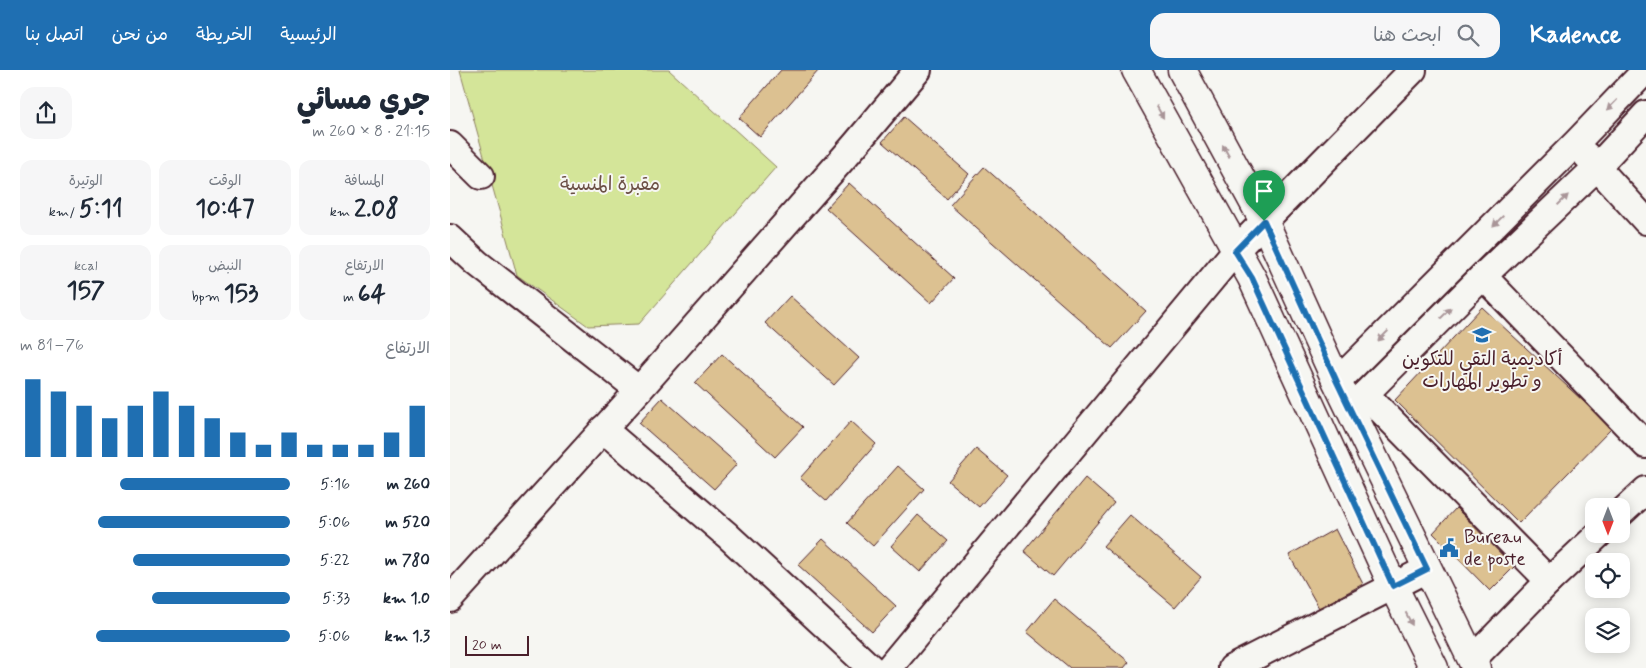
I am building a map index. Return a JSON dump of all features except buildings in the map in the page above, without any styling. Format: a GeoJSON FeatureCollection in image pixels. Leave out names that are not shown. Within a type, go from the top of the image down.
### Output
{"type":"FeatureCollection","features":[{"type":"Feature","properties":{"kind":"main road"},"geometry":{"type":"LineString","coordinates":[[1136,70],[1235,251],[1252,278],[1393,586],[1434,668]]}},
{"type":"Feature","properties":{"kind":"main road"},"geometry":{"type":"LineString","coordinates":[[1182,70],[1264,221],[1337,382],[1357,402],[1427,569],[1474,664]]}},
{"type":"Feature","properties":{"kind":"street"},"geometry":{"type":"LineString","coordinates":[[450,599],[639,390],[854,146],[918,70]]}},
{"type":"Feature","properties":{"kind":"street"},"geometry":{"type":"LineString","coordinates":[[889,668],[1235,251],[1413,70]]}},
{"type":"Feature","properties":{"kind":"street"},"geometry":{"type":"LineString","coordinates":[[1337,382],[1576,143],[1646,70]]}},
{"type":"Feature","properties":{"kind":"street"},"geometry":{"type":"LineString","coordinates":[[1549,581],[1357,402],[1483,276],[1597,167],[1646,114]]}},
{"type":"Feature","properties":{"kind":"street"},"geometry":{"type":"LineString","coordinates":[[1576,143],[1646,221]]}},
{"type":"Feature","properties":{"kind":"street"},"geometry":{"type":"LineString","coordinates":[[450,145],[481,176]]}},
{"type":"Feature","properties":{"kind":"street"},"geometry":{"type":"LineString","coordinates":[[450,238],[477,263],[639,390]]}},
{"type":"Feature","properties":{"kind":"street"},"geometry":{"type":"LineString","coordinates":[[1483,276],[1646,445]]}},
{"type":"Feature","properties":{"kind":"street"},"geometry":{"type":"LineString","coordinates":[[603,429],[727,535],[871,668]]}},
{"type":"Feature","properties":{"kind":"street"},"geometry":{"type":"LineString","coordinates":[[1630,505],[1646,490]]}},
{"type":"Feature","properties":{"kind":"street"},"geometry":{"type":"LineString","coordinates":[[1474,664],[1549,581],[1589,543]]}},
{"type":"Feature","properties":{"kind":"street"},"geometry":{"type":"LineString","coordinates":[[1248,664],[1427,569]]}},
{"type":"Feature","properties":{"kind":"green space","name":"مقبرة المنسية"},"geometry":{"type":"Polygon","coordinates":[[[460,70],[669,70],[776,167],[639,324],[588,326],[517,275],[460,70]]]}},
{"type":"Feature","properties":{"kind":"place","name":"أكاديمية التقي للتكوين و تطوير المهارات"},"geometry":{"type":"Point","coordinates":[1482,335]}},
{"type":"Feature","properties":{"kind":"place","name":"Bureau de poste"},"geometry":{"type":"Point","coordinates":[1449,548]}},
{"type":"Feature","properties":{"kind":"route"},"geometry":{"type":"LineString","coordinates":[[1264,221],[1337,382],[1427,569],[1393,586],[1252,278],[1235,251],[1264,221]]}}]}
